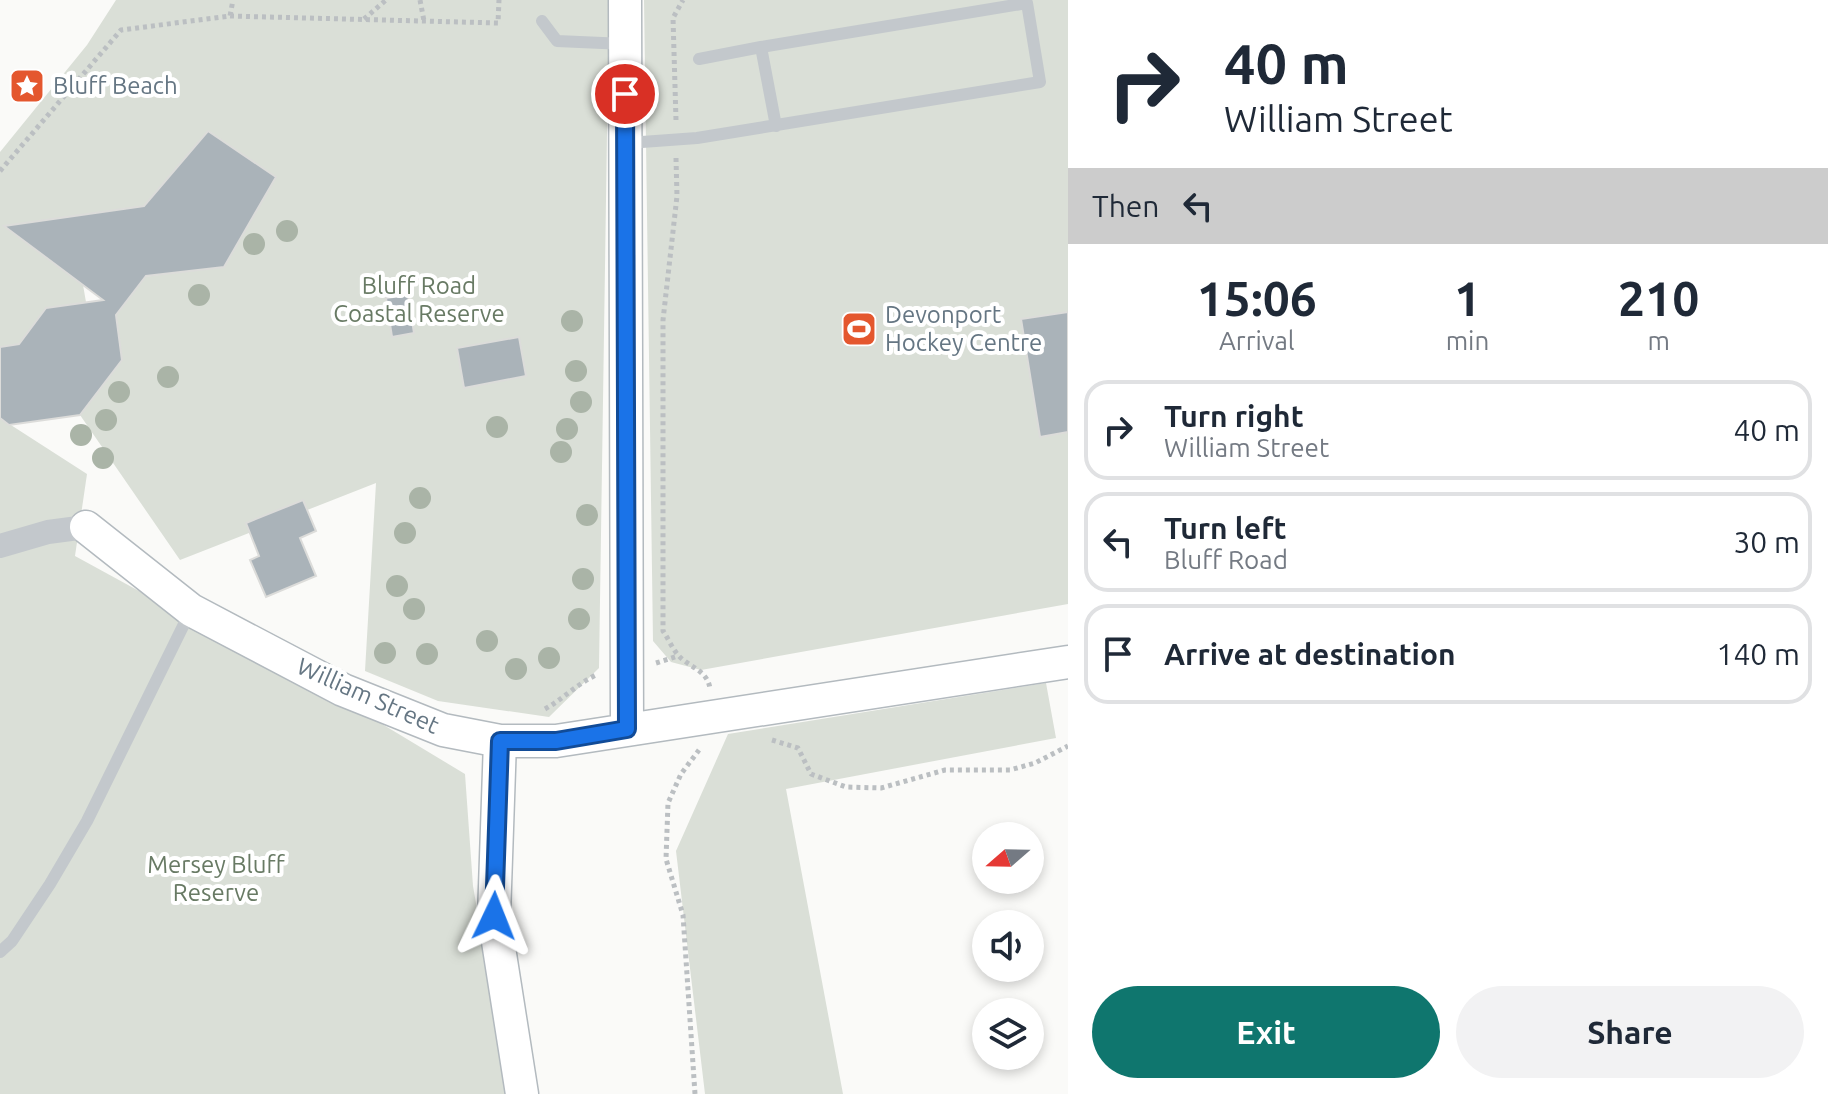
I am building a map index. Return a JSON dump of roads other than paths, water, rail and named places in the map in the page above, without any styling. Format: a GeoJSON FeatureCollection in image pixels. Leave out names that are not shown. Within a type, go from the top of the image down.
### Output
{"type":"FeatureCollection","features":[{"type":"Feature","properties":{"kind":"street"},"geometry":{"type":"LineString","coordinates":[[625,0],[627,729]]}},
{"type":"Feature","properties":{"kind":"street"},"geometry":{"type":"LineString","coordinates":[[0,546],[48,532],[86,527]]}},
{"type":"Feature","properties":{"kind":"street","name":"William Street"},"geometry":{"type":"LineString","coordinates":[[86,527],[191,610],[343,690],[443,730],[500,741],[556,741],[1068,662]]}},
{"type":"Feature","properties":{"kind":"street"},"geometry":{"type":"LineString","coordinates":[[500,741],[494,916],[522,1094]]}},
{"type":"Feature","properties":{"kind":"lane"},"geometry":{"type":"LineString","coordinates":[[625,143],[676,140],[776,126],[1040,82],[1027,3],[699,59]]}},
{"type":"Feature","properties":{"kind":"lane"},"geometry":{"type":"LineString","coordinates":[[542,21],[557,41],[625,44]]}},
{"type":"Feature","properties":{"kind":"lane"},"geometry":{"type":"LineString","coordinates":[[761,47],[776,126]]}},
{"type":"Feature","properties":{"kind":"lane"},"geometry":{"type":"LineString","coordinates":[[0,952],[12,941],[50,884],[87,821],[191,610]]}},
{"type":"Feature","properties":{"kind":"place","name":"Bluff Beach"},"geometry":{"type":"Point","coordinates":[27,86]}},
{"type":"Feature","properties":{"kind":"place","name":"Devonport Hockey Centre"},"geometry":{"type":"Point","coordinates":[859,329]}},
{"type":"Feature","properties":{"kind":"park label","name":"Bluff Road Coastal Reserve"},"geometry":{"type":"Point","coordinates":[419,300]}},
{"type":"Feature","properties":{"kind":"park label","name":"Mersey Bluff Reserve"},"geometry":{"type":"Point","coordinates":[216,879]}}]}
